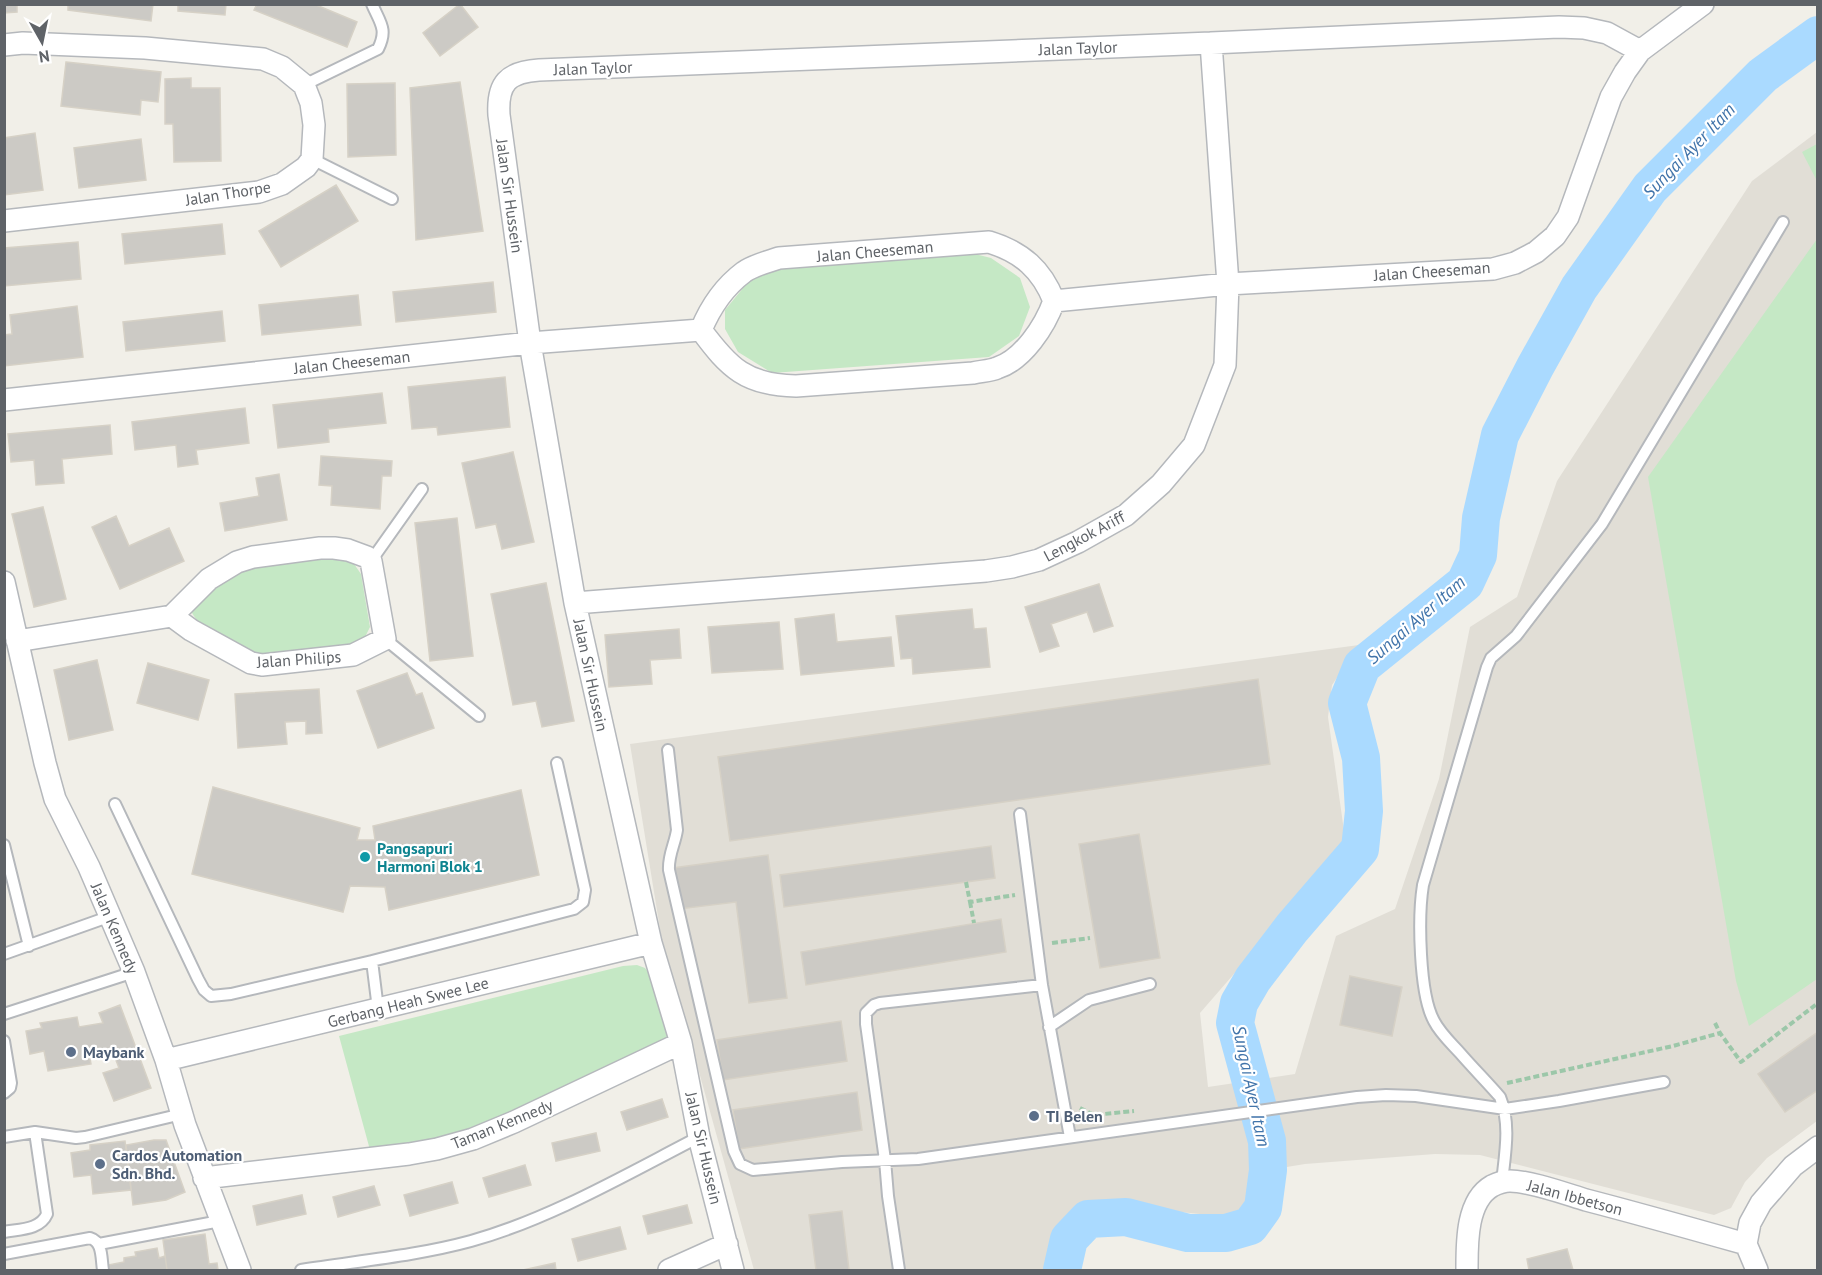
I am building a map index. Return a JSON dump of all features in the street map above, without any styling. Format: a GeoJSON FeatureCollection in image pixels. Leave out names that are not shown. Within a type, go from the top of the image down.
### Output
{"type":"FeatureCollection","features":[{"type":"Feature","properties":{"kind":"street","name":"Jalan Cheeseman"},"geometry":{"type":"LineString","coordinates":[[4,400],[530,343],[700,330],[717,299],[744,272],[761,263],[791,257],[989,242],[1014,252],[1038,271],[1048,285],[1054,301],[1228,284],[1492,269],[1515,263],[1536,252],[1555,236],[1568,217],[1611,97],[1624,72],[1640,51],[1703,4]]}},
{"type":"Feature","properties":{"kind":"street","name":"Jalan Taylor"},"geometry":{"type":"LineString","coordinates":[[513,75],[539,70],[1558,27],[1584,28],[1607,33],[1640,51]]}},
{"type":"Feature","properties":{"kind":"street"},"geometry":{"type":"LineString","coordinates":[[4,45],[23,43],[145,48],[263,60],[282,67],[304,85],[311,103],[314,125],[312,159]]}},
{"type":"Feature","properties":{"kind":"street","name":"Lengkok Ariff"},"geometry":{"type":"LineString","coordinates":[[575,603],[986,571],[1012,567],[1039,560],[1077,542],[1125,515],[1161,484],[1194,445],[1225,365],[1228,284],[1212,43]]}},
{"type":"Feature","properties":{"kind":"street","name":"Jalan Sir Hussein"},"geometry":{"type":"LineString","coordinates":[[513,75],[504,84],[498,101],[530,343],[575,603],[651,943],[681,1043],[699,1137],[733,1270]]}},
{"type":"Feature","properties":{"kind":"street","name":"Jalan Thorpe"},"geometry":{"type":"LineString","coordinates":[[4,221],[259,192],[282,184],[306,167],[312,159]]}},
{"type":"Feature","properties":{"kind":"street"},"geometry":{"type":"LineString","coordinates":[[700,330],[718,353],[732,366],[763,383],[796,386],[973,372],[997,368],[1012,362],[1027,347],[1054,301]]}},
{"type":"Feature","properties":{"kind":"street"},"geometry":{"type":"LineString","coordinates":[[17,641],[172,616],[209,579],[237,562],[253,557],[320,548],[348,550],[367,557],[371,561],[385,639]]}},
{"type":"Feature","properties":{"kind":"street","name":"Jalan Kennedy"},"geometry":{"type":"LineString","coordinates":[[4,582],[55,799],[89,867],[134,972],[166,1060],[204,1178],[240,1270]]}},
{"type":"Feature","properties":{"kind":"street","name":"Jalan Philips"},"geometry":{"type":"LineString","coordinates":[[172,616],[191,630],[251,663],[262,665],[353,655],[385,639]]}},
{"type":"Feature","properties":{"kind":"street","name":"Gerbang Heah Swee Lee"},"geometry":{"type":"LineString","coordinates":[[166,1060],[651,943]]}},
{"type":"Feature","properties":{"kind":"street","name":"Taman Kennedy"},"geometry":{"type":"LineString","coordinates":[[204,1178],[391,1156],[456,1144],[514,1122],[681,1043]]}},
{"type":"Feature","properties":{"kind":"street"},"geometry":{"type":"LineString","coordinates":[[1757,1270],[1746,1244],[1750,1223],[1761,1203],[1793,1166],[1818,1148]]}},
{"type":"Feature","properties":{"kind":"street","name":"Jalan Ibbetson"},"geometry":{"type":"LineString","coordinates":[[1502,1182],[1511,1181],[1546,1189],[1746,1244]]}},
{"type":"Feature","properties":{"kind":"street"},"geometry":{"type":"LineString","coordinates":[[1467,1270],[1472,1216],[1485,1191],[1502,1182]]}},
{"type":"Feature","properties":{"kind":"street"},"geometry":{"type":"LineString","coordinates":[[669,1270],[727,1244]]}},
{"type":"Feature","properties":{"kind":"lane"},"geometry":{"type":"LineString","coordinates":[[304,85],[378,49],[384,38],[383,29],[372,4]]}},
{"type":"Feature","properties":{"kind":"lane"},"geometry":{"type":"LineString","coordinates":[[312,159],[392,199]]}},
{"type":"Feature","properties":{"kind":"lane"},"geometry":{"type":"LineString","coordinates":[[1502,1182],[1506,1126],[1500,1097],[1434,1021],[1427,1003],[1423,977],[1421,900],[1426,873],[1486,667],[1491,658],[1516,636],[1602,524],[1783,222]]}},
{"type":"Feature","properties":{"kind":"lane"},"geometry":{"type":"LineString","coordinates":[[371,561],[422,489]]}},
{"type":"Feature","properties":{"kind":"lane"},"geometry":{"type":"LineString","coordinates":[[385,639],[479,716]]}},
{"type":"Feature","properties":{"kind":"lane"},"geometry":{"type":"LineString","coordinates":[[668,750],[677,830],[676,840],[669,856],[669,870],[734,1151],[740,1164],[753,1170],[918,1159],[1357,1096],[1416,1096],[1504,1109],[1664,1082]]}},
{"type":"Feature","properties":{"kind":"lane"},"geometry":{"type":"LineString","coordinates":[[116,804],[198,979],[204,990],[211,996],[231,994],[372,961],[579,906],[585,896],[585,890],[557,764]]}},
{"type":"Feature","properties":{"kind":"lane"},"geometry":{"type":"LineString","coordinates":[[1020,814],[1042,985],[1070,1137]]}},
{"type":"Feature","properties":{"kind":"lane"},"geometry":{"type":"LineString","coordinates":[[4,845],[29,946]]}},
{"type":"Feature","properties":{"kind":"lane"},"geometry":{"type":"LineString","coordinates":[[4,954],[111,916]]}},
{"type":"Feature","properties":{"kind":"lane"},"geometry":{"type":"LineString","coordinates":[[372,961],[378,1009]]}},
{"type":"Feature","properties":{"kind":"lane"},"geometry":{"type":"LineString","coordinates":[[4,1014],[134,972]]}},
{"type":"Feature","properties":{"kind":"lane"},"geometry":{"type":"LineString","coordinates":[[1049,1027],[1089,1000],[1150,984]]}},
{"type":"Feature","properties":{"kind":"lane"},"geometry":{"type":"LineString","coordinates":[[899,1270],[866,1013],[880,1003],[1042,985]]}},
{"type":"Feature","properties":{"kind":"lane"},"geometry":{"type":"LineString","coordinates":[[4,1041],[11,1083],[10,1088],[4,1093]]}},
{"type":"Feature","properties":{"kind":"lane"},"geometry":{"type":"LineString","coordinates":[[4,1137],[35,1132],[76,1138],[85,1137],[182,1114]]}},
{"type":"Feature","properties":{"kind":"lane"},"geometry":{"type":"LineString","coordinates":[[4,1232],[37,1226],[44,1221],[47,1214],[35,1132]]}},
{"type":"Feature","properties":{"kind":"lane"},"geometry":{"type":"LineString","coordinates":[[301,1270],[441,1248],[485,1236],[572,1202],[699,1137]]}},
{"type":"Feature","properties":{"kind":"lane"},"geometry":{"type":"LineString","coordinates":[[99,1244],[220,1221]]}},
{"type":"Feature","properties":{"kind":"lane"},"geometry":{"type":"LineString","coordinates":[[4,1254],[90,1238],[97,1240],[99,1244],[104,1270]]}},
{"type":"Feature","properties":{"kind":"path"},"geometry":{"type":"LineString","coordinates":[[970,902],[974,923]]}},
{"type":"Feature","properties":{"kind":"path"},"geometry":{"type":"LineString","coordinates":[[1045,944],[1090,938]]}},
{"type":"Feature","properties":{"kind":"path"},"geometry":{"type":"LineString","coordinates":[[1715,1023],[1741,1062],[1818,1003]]}},
{"type":"Feature","properties":{"kind":"path"},"geometry":{"type":"LineString","coordinates":[[1491,1087],[1673,1046],[1720,1033]]}},
{"type":"Feature","properties":{"kind":"shaded area"},"geometry":{"type":"Polygon","coordinates":[[[1817,132],[1817,1121],[1767,1158],[1745,1182],[1731,1208],[1714,1215],[1480,1155],[1435,1154],[1305,1164],[1251,1173],[1249,1197],[1243,1211],[1228,1217],[1171,1211],[1120,1202],[1093,1202],[1059,1226],[1048,1270],[754,1270],[661,935],[630,744],[1359,645],[1332,685],[1328,717],[1345,838],[1324,870],[1200,1013],[1208,1087],[1295,1074],[1336,936],[1395,909],[1439,779],[1470,627],[1517,597],[1557,481],[1752,181],[1817,132]]]}},
{"type":"Feature","properties":{"kind":"green space"},"geometry":{"type":"Polygon","coordinates":[[[1817,144],[1817,181],[1802,152],[1817,144]]]}},
{"type":"Feature","properties":{"kind":"green space"},"geometry":{"type":"Polygon","coordinates":[[[1817,239],[1817,979],[1749,1026],[1736,981],[1648,477],[1817,239]]]}},
{"type":"Feature","properties":{"kind":"green space"},"geometry":{"type":"Polygon","coordinates":[[[971,253],[991,258],[1020,278],[1030,307],[1019,336],[989,357],[772,373],[738,352],[725,329],[725,310],[753,276],[774,268],[971,253]]]}},
{"type":"Feature","properties":{"kind":"green space"},"geometry":{"type":"Polygon","coordinates":[[[336,556],[352,561],[361,574],[370,627],[363,641],[310,652],[279,655],[256,654],[210,631],[191,611],[194,603],[236,571],[336,556]]]}},
{"type":"Feature","properties":{"kind":"green space"},"geometry":{"type":"Polygon","coordinates":[[[637,965],[645,968],[649,973],[671,1032],[668,1039],[481,1128],[433,1142],[370,1150],[339,1036],[623,966],[637,965]]]}},
{"type":"Feature","properties":{"kind":"building"},"geometry":{"type":"Polygon","coordinates":[[[4,4],[17,4],[17,12],[4,13],[4,4]]]}},
{"type":"Feature","properties":{"kind":"building"},"geometry":{"type":"Polygon","coordinates":[[[68,4],[153,4],[151,21],[68,10],[68,4]]]}},
{"type":"Feature","properties":{"kind":"building"},"geometry":{"type":"Polygon","coordinates":[[[178,4],[226,4],[225,15],[178,11],[178,4]]]}},
{"type":"Feature","properties":{"kind":"building"},"geometry":{"type":"Polygon","coordinates":[[[257,4],[314,4],[357,22],[347,47],[254,10],[257,4]]]}},
{"type":"Feature","properties":{"kind":"building"},"geometry":{"type":"Polygon","coordinates":[[[460,4],[478,27],[440,56],[423,33],[460,4]]]}},
{"type":"Feature","properties":{"kind":"building"},"geometry":{"type":"Polygon","coordinates":[[[66,62],[161,72],[158,102],[141,100],[140,115],[61,106],[66,62]]]}},
{"type":"Feature","properties":{"kind":"building"},"geometry":{"type":"Polygon","coordinates":[[[191,78],[191,88],[220,88],[221,161],[174,162],[173,124],[165,124],[165,79],[191,78]]]}},
{"type":"Feature","properties":{"kind":"building"},"geometry":{"type":"Polygon","coordinates":[[[460,82],[483,231],[416,240],[410,88],[460,82]]]}},
{"type":"Feature","properties":{"kind":"building"},"geometry":{"type":"Polygon","coordinates":[[[395,83],[396,155],[348,157],[347,84],[395,83]]]}},
{"type":"Feature","properties":{"kind":"building"},"geometry":{"type":"Polygon","coordinates":[[[35,133],[43,190],[4,195],[4,138],[35,133]]]}},
{"type":"Feature","properties":{"kind":"building"},"geometry":{"type":"Polygon","coordinates":[[[141,139],[146,180],[79,188],[74,148],[141,139]]]}},
{"type":"Feature","properties":{"kind":"building"},"geometry":{"type":"Polygon","coordinates":[[[336,185],[358,221],[281,267],[259,231],[336,185]]]}},
{"type":"Feature","properties":{"kind":"building"},"geometry":{"type":"Polygon","coordinates":[[[222,224],[225,254],[125,264],[122,234],[222,224]]]}},
{"type":"Feature","properties":{"kind":"building"},"geometry":{"type":"Polygon","coordinates":[[[78,242],[81,279],[4,286],[4,248],[78,242]]]}},
{"type":"Feature","properties":{"kind":"building"},"geometry":{"type":"Polygon","coordinates":[[[493,282],[496,312],[396,322],[393,292],[493,282]]]}},
{"type":"Feature","properties":{"kind":"building"},"geometry":{"type":"Polygon","coordinates":[[[358,295],[361,325],[262,335],[259,305],[358,295]]]}},
{"type":"Feature","properties":{"kind":"building"},"geometry":{"type":"Polygon","coordinates":[[[77,306],[83,357],[4,366],[4,335],[12,334],[10,315],[77,306]]]}},
{"type":"Feature","properties":{"kind":"building"},"geometry":{"type":"Polygon","coordinates":[[[222,311],[225,341],[126,351],[123,322],[222,311]]]}},
{"type":"Feature","properties":{"kind":"building"},"geometry":{"type":"Polygon","coordinates":[[[505,377],[510,427],[438,435],[437,427],[412,429],[408,387],[505,377]]]}},
{"type":"Feature","properties":{"kind":"building"},"geometry":{"type":"Polygon","coordinates":[[[382,393],[386,423],[328,429],[329,442],[278,448],[273,405],[382,393]]]}},
{"type":"Feature","properties":{"kind":"building"},"geometry":{"type":"Polygon","coordinates":[[[245,408],[249,443],[196,450],[198,464],[178,467],[176,445],[135,450],[132,422],[245,408]]]}},
{"type":"Feature","properties":{"kind":"building"},"geometry":{"type":"Polygon","coordinates":[[[110,425],[112,454],[62,459],[64,483],[36,485],[34,460],[11,462],[8,434],[110,425]]]}},
{"type":"Feature","properties":{"kind":"building"},"geometry":{"type":"Polygon","coordinates":[[[513,452],[534,542],[502,549],[496,524],[476,528],[462,463],[513,452]]]}},
{"type":"Feature","properties":{"kind":"building"},"geometry":{"type":"Polygon","coordinates":[[[321,456],[392,461],[391,476],[382,476],[380,509],[331,505],[332,486],[319,485],[321,456]]]}},
{"type":"Feature","properties":{"kind":"building"},"geometry":{"type":"Polygon","coordinates":[[[279,474],[287,520],[225,531],[220,503],[259,496],[256,478],[279,474]]]}},
{"type":"Feature","properties":{"kind":"building"},"geometry":{"type":"Polygon","coordinates":[[[43,507],[66,599],[34,607],[12,514],[43,507]]]}},
{"type":"Feature","properties":{"kind":"building"},"geometry":{"type":"Polygon","coordinates":[[[116,516],[129,546],[169,528],[184,561],[120,589],[92,527],[116,516]]]}},
{"type":"Feature","properties":{"kind":"building"},"geometry":{"type":"Polygon","coordinates":[[[457,518],[473,656],[430,661],[415,523],[457,518]]]}},
{"type":"Feature","properties":{"kind":"building"},"geometry":{"type":"Polygon","coordinates":[[[546,583],[574,721],[542,727],[536,701],[513,705],[491,594],[546,583]]]}},
{"type":"Feature","properties":{"kind":"building"},"geometry":{"type":"Polygon","coordinates":[[[1099,584],[1113,626],[1094,632],[1087,612],[1051,624],[1059,646],[1040,652],[1025,607],[1099,584]]]}},
{"type":"Feature","properties":{"kind":"building"},"geometry":{"type":"Polygon","coordinates":[[[972,609],[974,629],[986,628],[990,667],[913,674],[912,658],[901,659],[896,616],[972,609]]]}},
{"type":"Feature","properties":{"kind":"building"},"geometry":{"type":"Polygon","coordinates":[[[834,614],[837,642],[891,637],[894,666],[801,675],[795,619],[834,614]]]}},
{"type":"Feature","properties":{"kind":"building"},"geometry":{"type":"Polygon","coordinates":[[[779,622],[783,669],[712,673],[708,627],[779,622]]]}},
{"type":"Feature","properties":{"kind":"building"},"geometry":{"type":"Polygon","coordinates":[[[679,629],[681,658],[650,660],[652,684],[609,687],[605,635],[679,629]]]}},
{"type":"Feature","properties":{"kind":"building"},"geometry":{"type":"Polygon","coordinates":[[[97,660],[113,730],[69,740],[54,670],[97,660]]]}},
{"type":"Feature","properties":{"kind":"building"},"geometry":{"type":"Polygon","coordinates":[[[148,663],[209,680],[198,720],[137,703],[148,663]]]}},
{"type":"Feature","properties":{"kind":"building"},"geometry":{"type":"Polygon","coordinates":[[[407,673],[416,695],[422,693],[434,728],[378,748],[357,691],[407,673]]]}},
{"type":"Feature","properties":{"kind":"building"},"geometry":{"type":"Polygon","coordinates":[[[1258,679],[1270,764],[730,841],[718,757],[1258,679]]]}},
{"type":"Feature","properties":{"kind":"building"},"geometry":{"type":"Polygon","coordinates":[[[319,689],[322,733],[306,734],[306,721],[285,722],[287,744],[238,748],[235,694],[319,689]]]}},
{"type":"Feature","properties":{"kind":"building","name":"Pangsapuri Harmoni Blok 1"},"geometry":{"type":"Polygon","coordinates":[[[213,787],[360,828],[357,840],[375,840],[373,826],[521,790],[539,875],[389,910],[385,887],[350,886],[343,912],[192,874],[213,787]]]}},
{"type":"Feature","properties":{"kind":"building"},"geometry":{"type":"Polygon","coordinates":[[[1139,834],[1160,958],[1100,968],[1079,844],[1139,834]]]}},
{"type":"Feature","properties":{"kind":"building"},"geometry":{"type":"Polygon","coordinates":[[[991,846],[995,878],[784,907],[780,875],[991,846]]]}},
{"type":"Feature","properties":{"kind":"building"},"geometry":{"type":"Polygon","coordinates":[[[768,855],[787,998],[749,1003],[736,902],[679,909],[673,868],[768,855]]]}},
{"type":"Feature","properties":{"kind":"building"},"geometry":{"type":"Polygon","coordinates":[[[1001,919],[1006,952],[806,985],[801,952],[1001,919]]]}},
{"type":"Feature","properties":{"kind":"building"},"geometry":{"type":"Polygon","coordinates":[[[1350,976],[1402,987],[1392,1036],[1340,1025],[1350,976]]]}},
{"type":"Feature","properties":{"kind":"building","name":"Maybank"},"geometry":{"type":"Polygon","coordinates":[[[120,1005],[151,1088],[114,1101],[103,1073],[119,1068],[112,1050],[89,1054],[91,1064],[48,1071],[44,1051],[30,1054],[26,1031],[42,1028],[40,1023],[77,1017],[79,1027],[103,1023],[99,1013],[120,1005]]]}},
{"type":"Feature","properties":{"kind":"building"},"geometry":{"type":"Polygon","coordinates":[[[841,1021],[847,1061],[723,1080],[717,1040],[841,1021]]]}},
{"type":"Feature","properties":{"kind":"building"},"geometry":{"type":"Polygon","coordinates":[[[1818,1032],[1818,1090],[1785,1112],[1758,1074],[1818,1032]]]}},
{"type":"Feature","properties":{"kind":"building"},"geometry":{"type":"Polygon","coordinates":[[[857,1092],[862,1130],[739,1149],[733,1110],[857,1092]]]}},
{"type":"Feature","properties":{"kind":"building"},"geometry":{"type":"Polygon","coordinates":[[[662,1099],[668,1117],[627,1130],[621,1112],[662,1099]]]}},
{"type":"Feature","properties":{"kind":"building"},"geometry":{"type":"Polygon","coordinates":[[[596,1133],[600,1151],[556,1161],[552,1143],[596,1133]]]}},
{"type":"Feature","properties":{"kind":"building"},"geometry":{"type":"Polygon","coordinates":[[[166,1140],[185,1192],[166,1200],[133,1205],[126,1145],[166,1140]]]}},
{"type":"Feature","properties":{"kind":"building","name":"Cardos Automation Sdn. Bhd."},"geometry":{"type":"Polygon","coordinates":[[[125,1141],[131,1190],[93,1194],[91,1175],[74,1177],[71,1153],[90,1150],[90,1145],[125,1141]]]}},
{"type":"Feature","properties":{"kind":"building"},"geometry":{"type":"Polygon","coordinates":[[[525,1165],[531,1185],[489,1197],[483,1178],[525,1165]]]}},
{"type":"Feature","properties":{"kind":"building"},"geometry":{"type":"Polygon","coordinates":[[[452,1182],[458,1203],[410,1216],[404,1195],[452,1182]]]}},
{"type":"Feature","properties":{"kind":"building"},"geometry":{"type":"Polygon","coordinates":[[[374,1186],[380,1205],[338,1217],[333,1197],[374,1186]]]}},
{"type":"Feature","properties":{"kind":"building"},"geometry":{"type":"Polygon","coordinates":[[[302,1195],[306,1214],[257,1225],[253,1206],[302,1195]]]}},
{"type":"Feature","properties":{"kind":"building"},"geometry":{"type":"Polygon","coordinates":[[[687,1205],[692,1223],[648,1234],[643,1216],[687,1205]]]}},
{"type":"Feature","properties":{"kind":"building"},"geometry":{"type":"Polygon","coordinates":[[[842,1211],[849,1270],[816,1270],[809,1215],[842,1211]]]}},
{"type":"Feature","properties":{"kind":"building"},"geometry":{"type":"Polygon","coordinates":[[[620,1227],[626,1249],[578,1261],[572,1239],[620,1227]]]}},
{"type":"Feature","properties":{"kind":"building"},"geometry":{"type":"Polygon","coordinates":[[[205,1234],[209,1264],[217,1263],[218,1270],[167,1270],[163,1240],[205,1234]]]}},
{"type":"Feature","properties":{"kind":"building"},"geometry":{"type":"Polygon","coordinates":[[[157,1248],[159,1258],[165,1256],[167,1270],[109,1270],[108,1265],[124,1262],[124,1258],[136,1256],[135,1252],[157,1248]]]}},
{"type":"Feature","properties":{"kind":"building"},"geometry":{"type":"Polygon","coordinates":[[[1567,1249],[1573,1270],[1529,1270],[1527,1259],[1567,1249]]]}},
{"type":"Feature","properties":{"kind":"building"},"geometry":{"type":"Polygon","coordinates":[[[555,1263],[556,1270],[523,1270],[555,1263]]]}},
{"type":"Feature","properties":{"kind":"waterway","name":"Sungai Ayer Itam"},"geometry":{"type":"LineString","coordinates":[[1062,1270],[1069,1239],[1088,1219],[1126,1217],[1188,1233],[1226,1233],[1250,1226],[1263,1208],[1268,1170],[1267,1141],[1235,1023],[1239,1003],[1253,979],[1292,928],[1360,849],[1364,811],[1361,758],[1347,703],[1362,666],[1465,583],[1478,555],[1481,518],[1500,435],[1579,288],[1650,188],[1763,75],[1818,35]]}},
{"type":"Feature","properties":{"kind":"place","name":"Pangsapuri Harmoni Blok 1"},"geometry":{"type":"Point","coordinates":[365,857]}},
{"type":"Feature","properties":{"kind":"place","name":"Maybank"},"geometry":{"type":"Point","coordinates":[71,1052]}},
{"type":"Feature","properties":{"kind":"place","name":"TI Belen"},"geometry":{"type":"Point","coordinates":[1034,1116]}},
{"type":"Feature","properties":{"kind":"place","name":"Cardos Automation Sdn. Bhd."},"geometry":{"type":"Point","coordinates":[100,1164]}}]}
